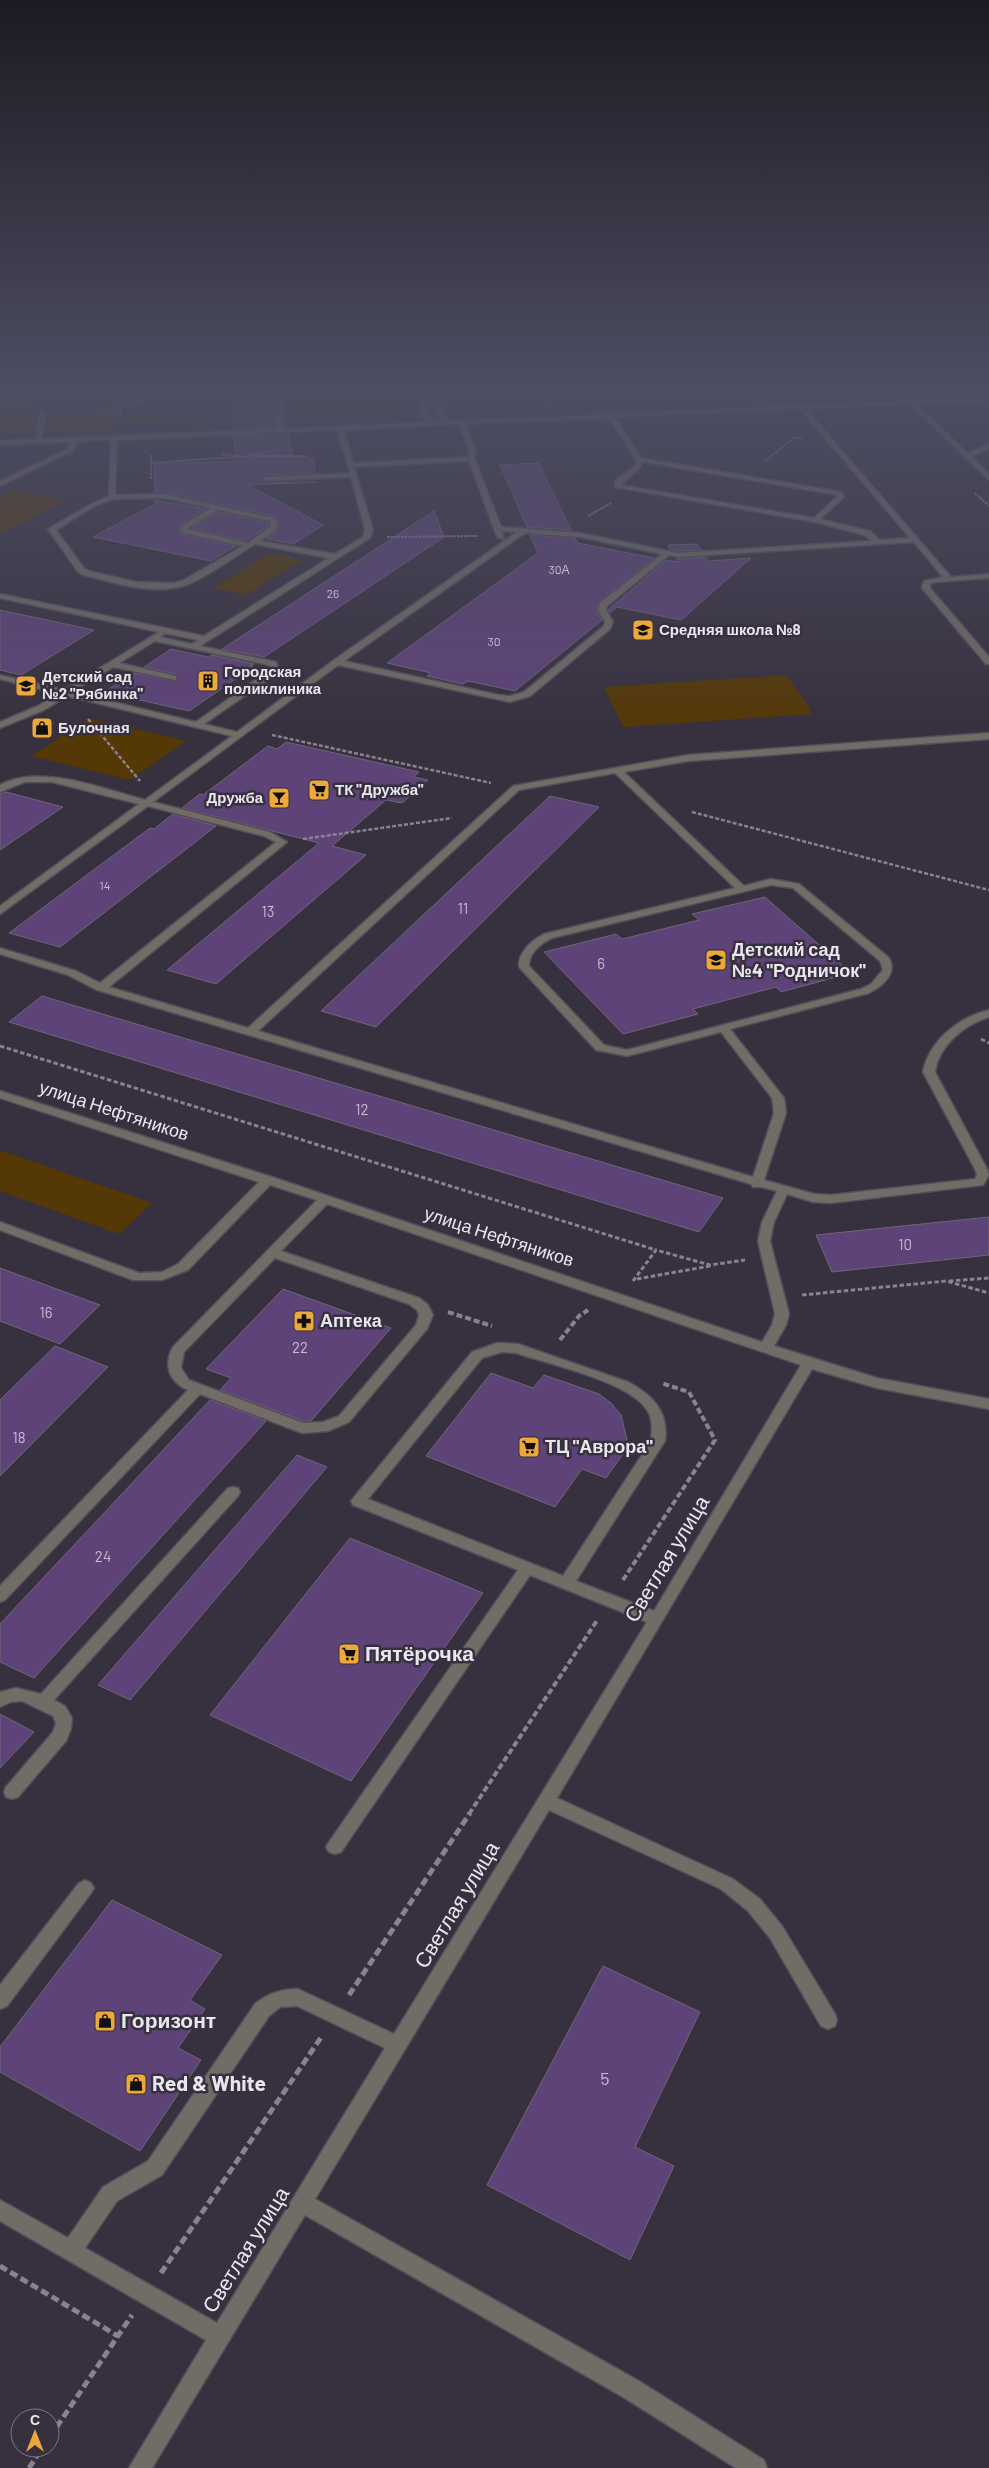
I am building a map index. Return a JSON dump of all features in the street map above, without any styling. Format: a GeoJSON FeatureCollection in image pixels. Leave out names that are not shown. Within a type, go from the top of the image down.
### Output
{"type":"FeatureCollection","features":[{"type":"Feature","properties":{"kind":"street"},"geometry":{"type":"LineString","coordinates":[[100,502],[52,528],[81,570],[86,573],[153,587],[176,586],[187,582],[272,529],[275,522],[263,516],[194,502]]}},
{"type":"Feature","properties":{"kind":"street"},"geometry":{"type":"LineString","coordinates":[[194,646],[366,538],[369,530],[361,502]]}},
{"type":"Feature","properties":{"kind":"street"},"geometry":{"type":"LineString","coordinates":[[488,502],[504,545]]}},
{"type":"Feature","properties":{"kind":"street"},"geometry":{"type":"LineString","coordinates":[[710,502],[815,520],[867,533],[878,542]]}},
{"type":"Feature","properties":{"kind":"street"},"geometry":{"type":"LineString","coordinates":[[815,520],[834,502]]}},
{"type":"Feature","properties":{"kind":"street"},"geometry":{"type":"LineString","coordinates":[[883,502],[949,579]]}},
{"type":"Feature","properties":{"kind":"street"},"geometry":{"type":"LineString","coordinates":[[218,507],[183,527],[182,530],[337,557]]}},
{"type":"Feature","properties":{"kind":"street"},"geometry":{"type":"LineString","coordinates":[[499,532],[554,533],[633,545],[666,554],[916,540]]}},
{"type":"Feature","properties":{"kind":"street"},"geometry":{"type":"LineString","coordinates":[[0,911],[337,662],[522,532]]}},
{"type":"Feature","properties":{"kind":"street"},"geometry":{"type":"LineString","coordinates":[[337,662],[499,698],[520,697],[527,694],[607,627],[609,622],[602,610],[604,605],[666,554]]}},
{"type":"Feature","properties":{"kind":"street"},"geometry":{"type":"LineString","coordinates":[[989,576],[935,580],[926,583],[926,588],[989,662]]}},
{"type":"Feature","properties":{"kind":"street"},"geometry":{"type":"LineString","coordinates":[[0,596],[205,639]]}},
{"type":"Feature","properties":{"kind":"street"},"geometry":{"type":"LineString","coordinates":[[0,725],[34,712],[67,694],[165,631]]}},
{"type":"Feature","properties":{"kind":"street"},"geometry":{"type":"LineString","coordinates":[[154,638],[273,664],[275,669],[272,673],[197,725]]}},
{"type":"Feature","properties":{"kind":"street"},"geometry":{"type":"LineString","coordinates":[[112,664],[173,678]]}},
{"type":"Feature","properties":{"kind":"street"},"geometry":{"type":"LineString","coordinates":[[0,676],[197,725],[243,732]]}},
{"type":"Feature","properties":{"kind":"street"},"geometry":{"type":"LineString","coordinates":[[249,1033],[516,788],[688,758],[989,736]]}},
{"type":"Feature","properties":{"kind":"street"},"geometry":{"type":"LineString","coordinates":[[617,770],[741,888]]}},
{"type":"Feature","properties":{"kind":"street"},"geometry":{"type":"LineString","coordinates":[[0,789],[16,781],[39,778],[151,801],[267,834],[282,842],[101,988]]}},
{"type":"Feature","properties":{"kind":"street"},"geometry":{"type":"LineString","coordinates":[[771,882],[796,886],[888,962],[888,970],[875,986],[865,991],[627,1054],[608,1051],[595,1043],[524,967],[523,960],[540,940],[548,936],[741,888],[771,882]]}},
{"type":"Feature","properties":{"kind":"street"},"geometry":{"type":"LineString","coordinates":[[0,951],[72,972],[101,988],[249,1033],[757,1184],[813,1198],[831,1199],[979,1182],[983,1175],[981,1169],[929,1072],[929,1065],[933,1056],[962,1024],[989,1013]]}},
{"type":"Feature","properties":{"kind":"street"},"geometry":{"type":"LineString","coordinates":[[724,1029],[778,1098],[780,1104],[780,1113],[757,1184]]}},
{"type":"Feature","properties":{"kind":"street","name":"улица Нефтяников"},"geometry":{"type":"LineString","coordinates":[[0,1094],[268,1180],[612,1294],[809,1363],[876,1383],[989,1404]]}},
{"type":"Feature","properties":{"kind":"street"},"geometry":{"type":"LineString","coordinates":[[0,1226],[138,1276],[156,1278],[172,1274],[183,1266],[268,1180]]}},
{"type":"Feature","properties":{"kind":"street"},"geometry":{"type":"LineString","coordinates":[[766,1348],[779,1325],[782,1314],[780,1298],[764,1242],[765,1231],[783,1191]]}},
{"type":"Feature","properties":{"kind":"street"},"geometry":{"type":"LineString","coordinates":[[274,1253],[414,1301],[423,1308],[426,1315],[422,1326],[344,1419],[333,1425],[319,1429],[302,1428],[184,1383],[174,1372],[172,1362],[178,1350],[325,1199]]}},
{"type":"Feature","properties":{"kind":"street"},"geometry":{"type":"LineString","coordinates":[[566,1584],[658,1440],[661,1425],[645,1397],[627,1386],[518,1349],[504,1347],[487,1349],[477,1355],[358,1501],[566,1584],[657,1619]]}},
{"type":"Feature","properties":{"kind":"street","name":"Светлая улица"},"geometry":{"type":"LineString","coordinates":[[140,2468],[657,1619],[809,1363]]}},
{"type":"Feature","properties":{"kind":"street"},"geometry":{"type":"LineString","coordinates":[[0,1596],[198,1388]]}},
{"type":"Feature","properties":{"kind":"street"},"geometry":{"type":"LineString","coordinates":[[43,1702],[232,1492]]}},
{"type":"Feature","properties":{"kind":"street"},"geometry":{"type":"LineString","coordinates":[[335,1848],[527,1568]]}},
{"type":"Feature","properties":{"kind":"street"},"geometry":{"type":"LineString","coordinates":[[0,1700],[16,1694],[27,1695],[61,1712],[64,1718],[64,1728],[60,1736],[12,1792]]}},
{"type":"Feature","properties":{"kind":"street"},"geometry":{"type":"LineString","coordinates":[[546,1801],[727,1884],[754,1905],[776,1932],[828,2020]]}},
{"type":"Feature","properties":{"kind":"street"},"geometry":{"type":"LineString","coordinates":[[0,2000],[85,1888]]}},
{"type":"Feature","properties":{"kind":"street"},"geometry":{"type":"LineString","coordinates":[[71,2251],[110,2194],[155,2168],[262,2010],[271,2001],[285,1997],[298,1997],[398,2045]]}},
{"type":"Feature","properties":{"kind":"street"},"geometry":{"type":"LineString","coordinates":[[301,2202],[631,2389],[756,2468]]}},
{"type":"Feature","properties":{"kind":"street"},"geometry":{"type":"LineString","coordinates":[[0,2210],[219,2336]]}},
{"type":"Feature","properties":{"kind":"path"},"geometry":{"type":"LineString","coordinates":[[554,533],[595,513],[612,502]]}},
{"type":"Feature","properties":{"kind":"path"},"geometry":{"type":"LineString","coordinates":[[366,538],[499,532]]}},
{"type":"Feature","properties":{"kind":"path"},"geometry":{"type":"LineString","coordinates":[[67,694],[151,801]]}},
{"type":"Feature","properties":{"kind":"path"},"geometry":{"type":"LineString","coordinates":[[243,732],[516,788]]}},
{"type":"Feature","properties":{"kind":"path"},"geometry":{"type":"LineString","coordinates":[[650,802],[989,890]]}},
{"type":"Feature","properties":{"kind":"path"},"geometry":{"type":"LineString","coordinates":[[282,842],[491,812]]}},
{"type":"Feature","properties":{"kind":"path"},"geometry":{"type":"LineString","coordinates":[[985,889],[989,895]]}},
{"type":"Feature","properties":{"kind":"path"},"geometry":{"type":"LineString","coordinates":[[0,1046],[710,1266]]}},
{"type":"Feature","properties":{"kind":"path"},"geometry":{"type":"LineString","coordinates":[[636,1279],[656,1250]]}},
{"type":"Feature","properties":{"kind":"path"},"geometry":{"type":"LineString","coordinates":[[555,1347],[579,1316],[636,1279],[768,1257]]}},
{"type":"Feature","properties":{"kind":"path"},"geometry":{"type":"LineString","coordinates":[[780,1298],[989,1278]]}},
{"type":"Feature","properties":{"kind":"path"},"geometry":{"type":"LineString","coordinates":[[946,1281],[989,1293]]}},
{"type":"Feature","properties":{"kind":"path"},"geometry":{"type":"LineString","coordinates":[[414,1301],[501,1329]]}},
{"type":"Feature","properties":{"kind":"path"},"geometry":{"type":"LineString","coordinates":[[60,2422],[336,2015],[715,1440],[689,1392],[654,1380]]}},
{"type":"Feature","properties":{"kind":"path"},"geometry":{"type":"LineString","coordinates":[[0,2266],[118,2336]]}},
{"type":"Feature","properties":{"kind":"shaded area"},"geometry":{"type":"Polygon","coordinates":[[[0,502],[62,502],[0,534],[0,502]]]}},
{"type":"Feature","properties":{"kind":"shaded area"},"geometry":{"type":"Polygon","coordinates":[[[271,553],[303,560],[246,595],[213,588],[271,553]]]}},
{"type":"Feature","properties":{"kind":"shaded area"},"geometry":{"type":"Polygon","coordinates":[[[787,675],[813,714],[623,727],[604,687],[787,675]]]}},
{"type":"Feature","properties":{"kind":"shaded area"},"geometry":{"type":"Polygon","coordinates":[[[89,718],[186,741],[130,780],[31,756],[89,718]]]}},
{"type":"Feature","properties":{"kind":"shaded area"},"geometry":{"type":"Polygon","coordinates":[[[0,1150],[152,1203],[119,1234],[0,1191],[0,1150]]]}},
{"type":"Feature","properties":{"kind":"building"},"geometry":{"type":"Polygon","coordinates":[[[155,502],[167,502],[206,509],[180,524],[179,534],[236,546],[211,561],[93,537],[155,504],[155,502]]]}},
{"type":"Feature","properties":{"kind":"building"},"geometry":{"type":"Polygon","coordinates":[[[211,502],[280,502],[323,525],[293,544],[267,539],[276,533],[281,523],[274,516],[211,502]]]}},
{"type":"Feature","properties":{"kind":"building"},"geometry":{"type":"Polygon","coordinates":[[[516,502],[558,502],[571,530],[527,527],[516,502]]]}},
{"type":"Feature","properties":{"kind":"building"},"geometry":{"type":"Polygon","coordinates":[[[434,511],[444,537],[264,657],[222,649],[434,511]]]}},
{"type":"Feature","properties":{"kind":"building"},"geometry":{"type":"Polygon","coordinates":[[[218,512],[269,523],[267,527],[246,541],[191,528],[218,512]]]}},
{"type":"Feature","properties":{"kind":"building"},"geometry":{"type":"Polygon","coordinates":[[[530,535],[575,538],[577,543],[654,558],[599,602],[596,611],[602,620],[515,691],[468,681],[463,684],[427,676],[431,673],[387,663],[538,553],[530,535]]]}},
{"type":"Feature","properties":{"kind":"building"},"geometry":{"type":"Polygon","coordinates":[[[697,544],[701,550],[670,550],[668,545],[697,544]]]}},
{"type":"Feature","properties":{"kind":"building"},"geometry":{"type":"Polygon","coordinates":[[[706,557],[709,561],[751,558],[681,620],[617,607],[610,613],[608,610],[666,560],[678,562],[676,559],[706,557]]]}},
{"type":"Feature","properties":{"kind":"building"},"geometry":{"type":"Polygon","coordinates":[[[0,610],[94,630],[21,675],[0,670],[0,610]]]}},
{"type":"Feature","properties":{"kind":"building","name":"Городская поликлиника"},"geometry":{"type":"Polygon","coordinates":[[[171,649],[254,664],[250,666],[253,667],[189,711],[104,692],[134,673],[177,681],[176,674],[144,667],[171,649]]]}},
{"type":"Feature","properties":{"kind":"building"},"geometry":{"type":"Polygon","coordinates":[[[286,742],[419,772],[414,777],[428,780],[402,803],[386,800],[332,846],[366,855],[216,984],[167,970],[319,843],[182,808],[200,794],[203,795],[268,746],[277,749],[286,742]]]}},
{"type":"Feature","properties":{"kind":"building"},"geometry":{"type":"Polygon","coordinates":[[[6,792],[63,807],[0,850],[0,794],[6,792]]]}},
{"type":"Feature","properties":{"kind":"building"},"geometry":{"type":"Polygon","coordinates":[[[550,796],[599,807],[376,1027],[321,1011],[550,796]]]}},
{"type":"Feature","properties":{"kind":"building"},"geometry":{"type":"Polygon","coordinates":[[[173,814],[216,826],[60,947],[9,933],[150,828],[154,829],[173,814]]]}},
{"type":"Feature","properties":{"kind":"building"},"geometry":{"type":"Polygon","coordinates":[[[765,897],[851,973],[781,992],[776,987],[693,1009],[698,1014],[623,1034],[544,952],[616,934],[622,939],[699,920],[692,914],[765,897]]]}},
{"type":"Feature","properties":{"kind":"building"},"geometry":{"type":"Polygon","coordinates":[[[42,996],[723,1198],[699,1232],[9,1022],[42,996]]]}},
{"type":"Feature","properties":{"kind":"building"},"geometry":{"type":"Polygon","coordinates":[[[989,1217],[989,1255],[832,1272],[816,1235],[989,1217]]]}},
{"type":"Feature","properties":{"kind":"building"},"geometry":{"type":"Polygon","coordinates":[[[0,1268],[100,1305],[60,1344],[0,1321],[0,1268]]]}},
{"type":"Feature","properties":{"kind":"building"},"geometry":{"type":"Polygon","coordinates":[[[283,1289],[391,1328],[311,1421],[303,1421],[220,1390],[231,1378],[206,1369],[283,1289]]]}},
{"type":"Feature","properties":{"kind":"building"},"geometry":{"type":"Polygon","coordinates":[[[55,1346],[108,1367],[0,1476],[0,1400],[55,1346]]]}},
{"type":"Feature","properties":{"kind":"building","name":"ТЦ \"Аврора\""},"geometry":{"type":"Polygon","coordinates":[[[491,1373],[533,1388],[544,1375],[599,1394],[611,1403],[621,1415],[627,1440],[623,1454],[606,1478],[582,1469],[555,1507],[426,1456],[491,1373]]]}},
{"type":"Feature","properties":{"kind":"building"},"geometry":{"type":"Polygon","coordinates":[[[210,1400],[266,1421],[34,1678],[0,1662],[0,1624],[210,1400]]]}},
{"type":"Feature","properties":{"kind":"building"},"geometry":{"type":"Polygon","coordinates":[[[297,1455],[327,1467],[130,1700],[98,1685],[297,1455]]]}},
{"type":"Feature","properties":{"kind":"building","name":"Пятёрочка"},"geometry":{"type":"Polygon","coordinates":[[[350,1538],[483,1593],[351,1781],[210,1715],[350,1538]]]}},
{"type":"Feature","properties":{"kind":"building"},"geometry":{"type":"Polygon","coordinates":[[[0,1714],[34,1732],[0,1768],[0,1714]]]}},
{"type":"Feature","properties":{"kind":"building"},"geometry":{"type":"Polygon","coordinates":[[[112,1900],[222,1955],[190,2000],[205,2009],[178,2048],[201,2060],[140,2151],[0,2072],[0,2047],[112,1900]]]}},
{"type":"Feature","properties":{"kind":"building"},"geometry":{"type":"Polygon","coordinates":[[[603,1966],[700,2012],[635,2147],[674,2166],[630,2260],[487,2185],[603,1966]]]}},
{"type":"Feature","properties":{"kind":"place","name":"Средняя школа №8"},"geometry":{"type":"Point","coordinates":[643,630]}},
{"type":"Feature","properties":{"kind":"place","name":"Городская поликлиника"},"geometry":{"type":"Point","coordinates":[208,681]}},
{"type":"Feature","properties":{"kind":"place","name":"Детский сад №2 \"Рябинка\""},"geometry":{"type":"Point","coordinates":[26,686]}},
{"type":"Feature","properties":{"kind":"place","name":"Булочная"},"geometry":{"type":"Point","coordinates":[42,728]}},
{"type":"Feature","properties":{"kind":"place","name":"ТК \"Дружба\""},"geometry":{"type":"Point","coordinates":[319,790]}},
{"type":"Feature","properties":{"kind":"place","name":"Дружба"},"geometry":{"type":"Point","coordinates":[279,798]}},
{"type":"Feature","properties":{"kind":"place","name":"Детский сад №4 \"Родничок\""},"geometry":{"type":"Point","coordinates":[716,960]}},
{"type":"Feature","properties":{"kind":"place","name":"Аптека"},"geometry":{"type":"Point","coordinates":[304,1321]}},
{"type":"Feature","properties":{"kind":"place","name":"ТЦ \"Аврора\""},"geometry":{"type":"Point","coordinates":[529,1447]}},
{"type":"Feature","properties":{"kind":"place","name":"Пятёрочка"},"geometry":{"type":"Point","coordinates":[349,1654]}},
{"type":"Feature","properties":{"kind":"place","name":"Горизонт"},"geometry":{"type":"Point","coordinates":[105,2021]}},
{"type":"Feature","properties":{"kind":"place","name":"Red & White"},"geometry":{"type":"Point","coordinates":[136,2084]}}]}
